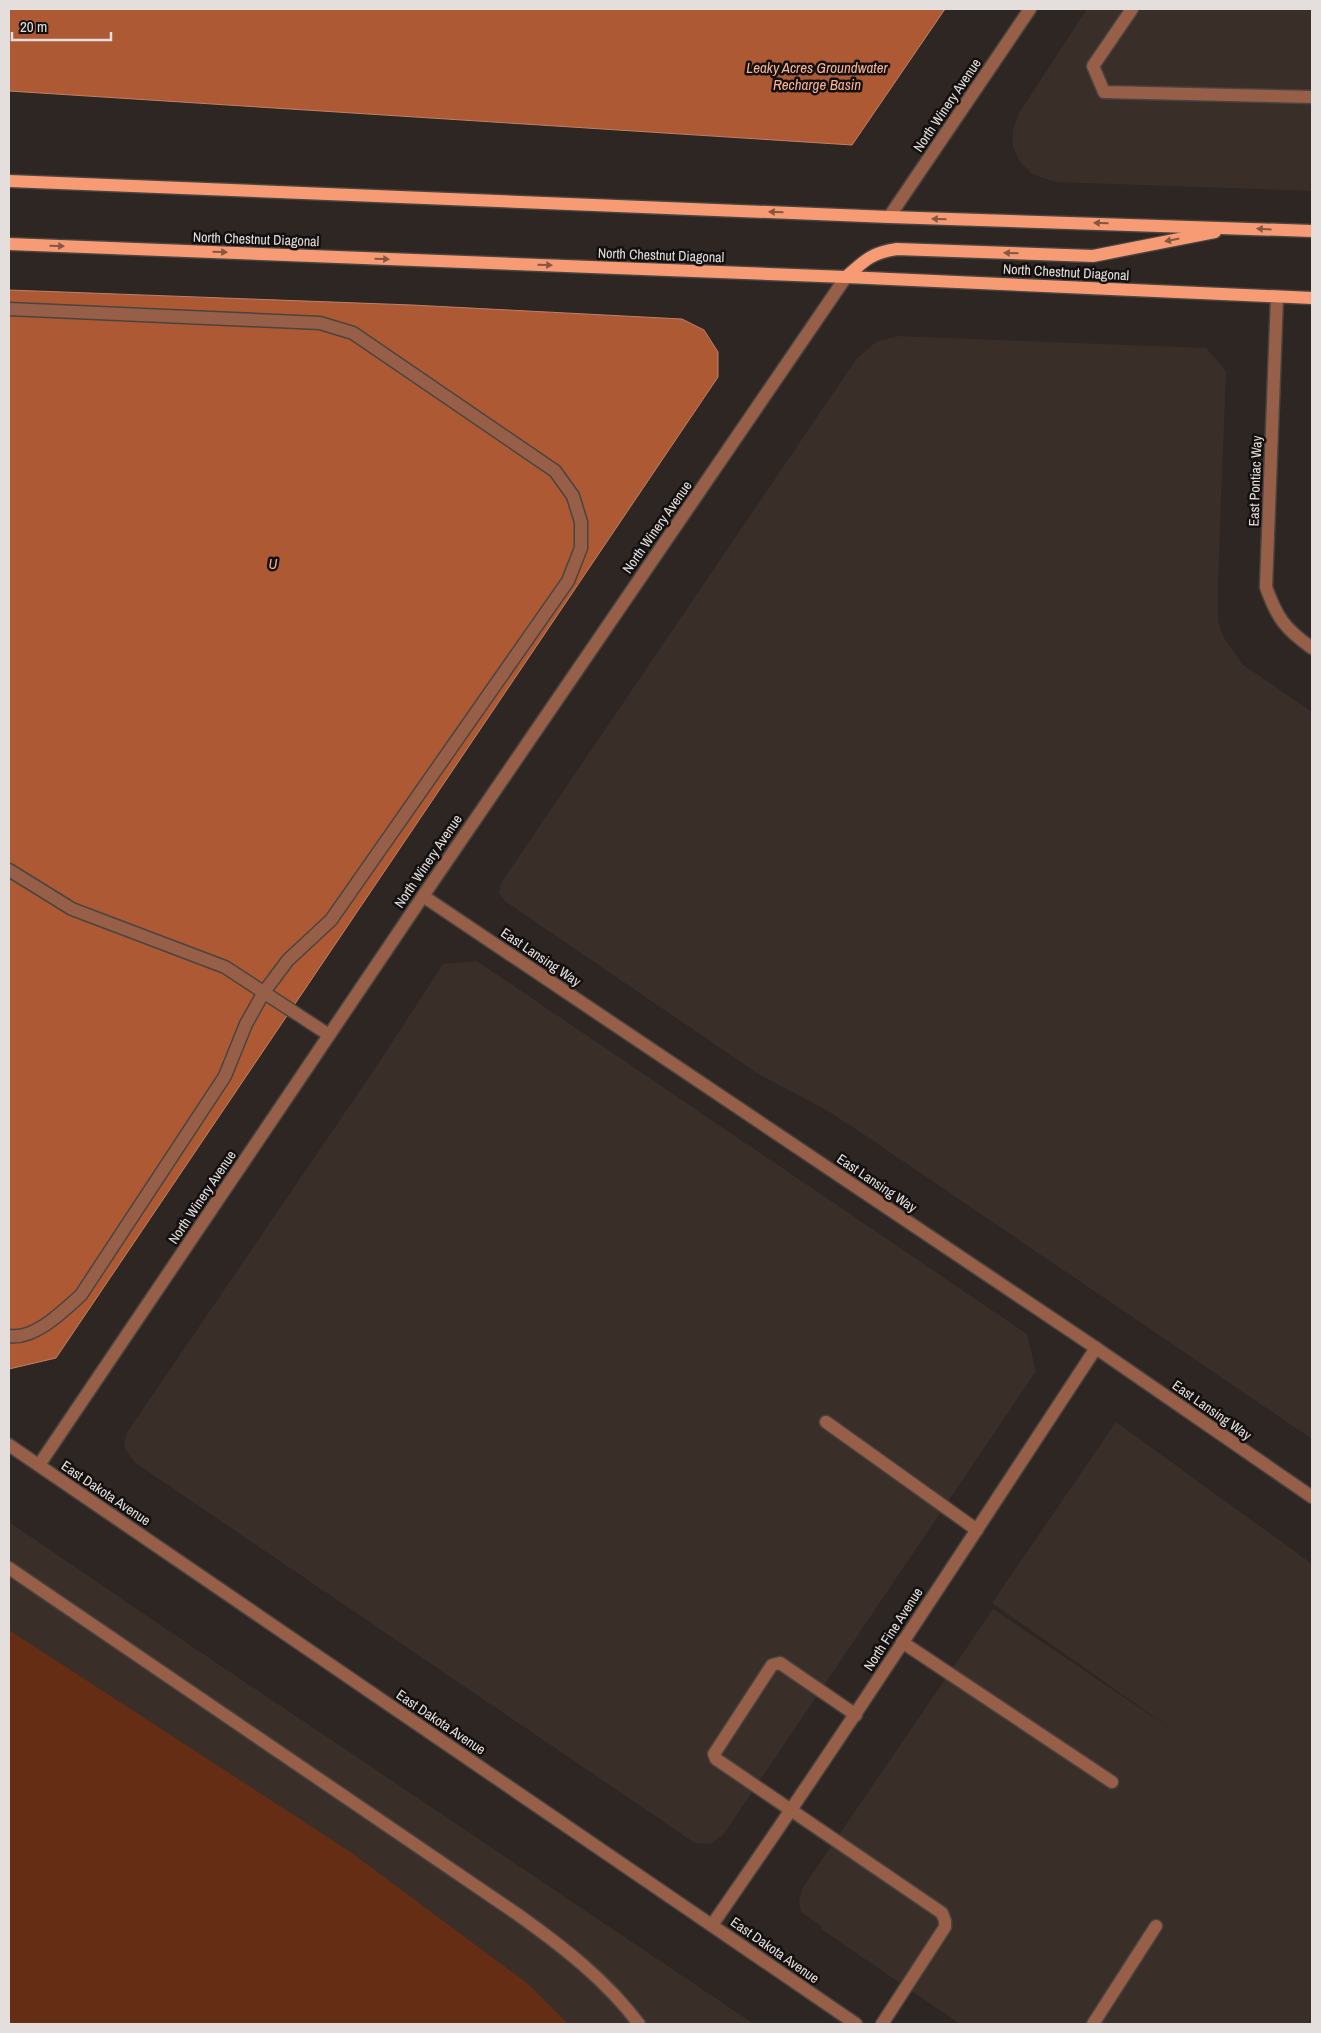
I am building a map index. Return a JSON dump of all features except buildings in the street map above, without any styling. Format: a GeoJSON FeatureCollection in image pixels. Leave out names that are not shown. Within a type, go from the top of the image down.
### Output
{"type":"FeatureCollection","features":[{"type":"Feature","properties":{"kind":"main road"},"geometry":{"type":"LineString","coordinates":[[9,180],[889,217],[1312,231]]}},
{"type":"Feature","properties":{"kind":"main road"},"geometry":{"type":"LineString","coordinates":[[846,277],[879,252],[897,249],[1094,256],[1237,228]]}},
{"type":"Feature","properties":{"kind":"main road","name":"North Chestnut Diagonal"},"geometry":{"type":"LineString","coordinates":[[9,244],[846,277],[1312,298]]}},
{"type":"Feature","properties":{"kind":"street","name":"North Winery Avenue"},"geometry":{"type":"LineString","coordinates":[[889,217],[1030,9]]}},
{"type":"Feature","properties":{"kind":"street"},"geometry":{"type":"LineString","coordinates":[[1132,9],[1093,66],[1104,92],[1312,97]]}},
{"type":"Feature","properties":{"kind":"street","name":"North Winery Avenue"},"geometry":{"type":"LineString","coordinates":[[39,1465],[423,896],[846,277]]}},
{"type":"Feature","properties":{"kind":"street","name":"East Pontiac Way"},"geometry":{"type":"LineString","coordinates":[[1276,297],[1266,587],[1275,613],[1295,636],[1312,648]]}},
{"type":"Feature","properties":{"kind":"street"},"geometry":{"type":"LineString","coordinates":[[9,309],[320,323],[353,333],[555,471],[573,496],[581,522],[581,548],[568,581],[331,920],[288,960],[264,992],[246,1024],[225,1076],[81,1295],[50,1323],[18,1338],[9,1336]]}},
{"type":"Feature","properties":{"kind":"street"},"geometry":{"type":"LineString","coordinates":[[9,870],[72,909],[225,967],[329,1036]]}},
{"type":"Feature","properties":{"kind":"street","name":"East Lansing Way"},"geometry":{"type":"LineString","coordinates":[[423,896],[1096,1348],[1312,1497]]}},
{"type":"Feature","properties":{"kind":"street","name":"North Fine Avenue"},"geometry":{"type":"LineString","coordinates":[[712,1925],[792,1811],[856,1715],[1096,1348]]}},
{"type":"Feature","properties":{"kind":"street"},"geometry":{"type":"LineString","coordinates":[[826,1422],[977,1530]]}},
{"type":"Feature","properties":{"kind":"street","name":"East Dakota Avenue"},"geometry":{"type":"LineString","coordinates":[[9,1445],[856,2024]]}},
{"type":"Feature","properties":{"kind":"street"},"geometry":{"type":"LineString","coordinates":[[9,1568],[518,1914],[579,1961],[612,1993],[639,2024]]}},
{"type":"Feature","properties":{"kind":"street"},"geometry":{"type":"LineString","coordinates":[[902,1642],[1112,1782]]}},
{"type":"Feature","properties":{"kind":"street"},"geometry":{"type":"LineString","coordinates":[[856,1715],[780,1663],[772,1665],[714,1754],[716,1759],[942,1914],[945,1927],[882,2024]]}},
{"type":"Feature","properties":{"kind":"street"},"geometry":{"type":"LineString","coordinates":[[1093,2024],[1156,1926]]}},
{"type":"Feature","properties":{"kind":"shaded area"},"geometry":{"type":"Polygon","coordinates":[[[1087,9],[1312,9],[1312,191],[1056,182],[1032,174],[1020,162],[1013,147],[1013,130],[1019,113],[1087,9]]]}},
{"type":"Feature","properties":{"kind":"shaded area"},"geometry":{"type":"Polygon","coordinates":[[[896,336],[1206,348],[1226,371],[1218,620],[1223,636],[1242,664],[1312,712],[1312,1439],[863,1134],[828,1111],[757,1073],[506,902],[499,893],[501,883],[857,358],[876,342],[896,336]]]}},
{"type":"Feature","properties":{"kind":"shaded area"},"geometry":{"type":"Polygon","coordinates":[[[477,961],[1027,1334],[1036,1371],[723,1835],[710,1844],[695,1843],[134,1462],[125,1448],[125,1439],[128,1431],[374,1070],[443,964],[477,961]]]}},
{"type":"Feature","properties":{"kind":"shaded area"},"geometry":{"type":"Polygon","coordinates":[[[1116,1422],[1312,1564],[1312,2024],[960,2024],[821,1929],[822,1927],[801,1912],[799,1901],[802,1889],[993,1609],[1177,1733],[992,1603],[1116,1422]]]}},
{"type":"Feature","properties":{"kind":"shaded area"},"geometry":{"type":"Polygon","coordinates":[[[9,1522],[175,1635],[754,2024],[9,2024],[9,1522]]]}},
{"type":"Feature","properties":{"kind":"shaded area"},"geometry":{"type":"Polygon","coordinates":[[[9,1630],[349,1851],[527,1983],[568,2024],[9,2024],[9,1630]]]}},
{"type":"Feature","properties":{"kind":"water","name":"Leaky Acres Groundwater Recharge Basin"},"geometry":{"type":"Polygon","coordinates":[[[9,9],[945,9],[852,145],[9,91],[9,9]]]}},
{"type":"Feature","properties":{"kind":"water","name":"U"},"geometry":{"type":"Polygon","coordinates":[[[9,290],[412,305],[682,319],[704,330],[718,352],[718,377],[56,1358],[9,1369],[9,290]]]}}]}
